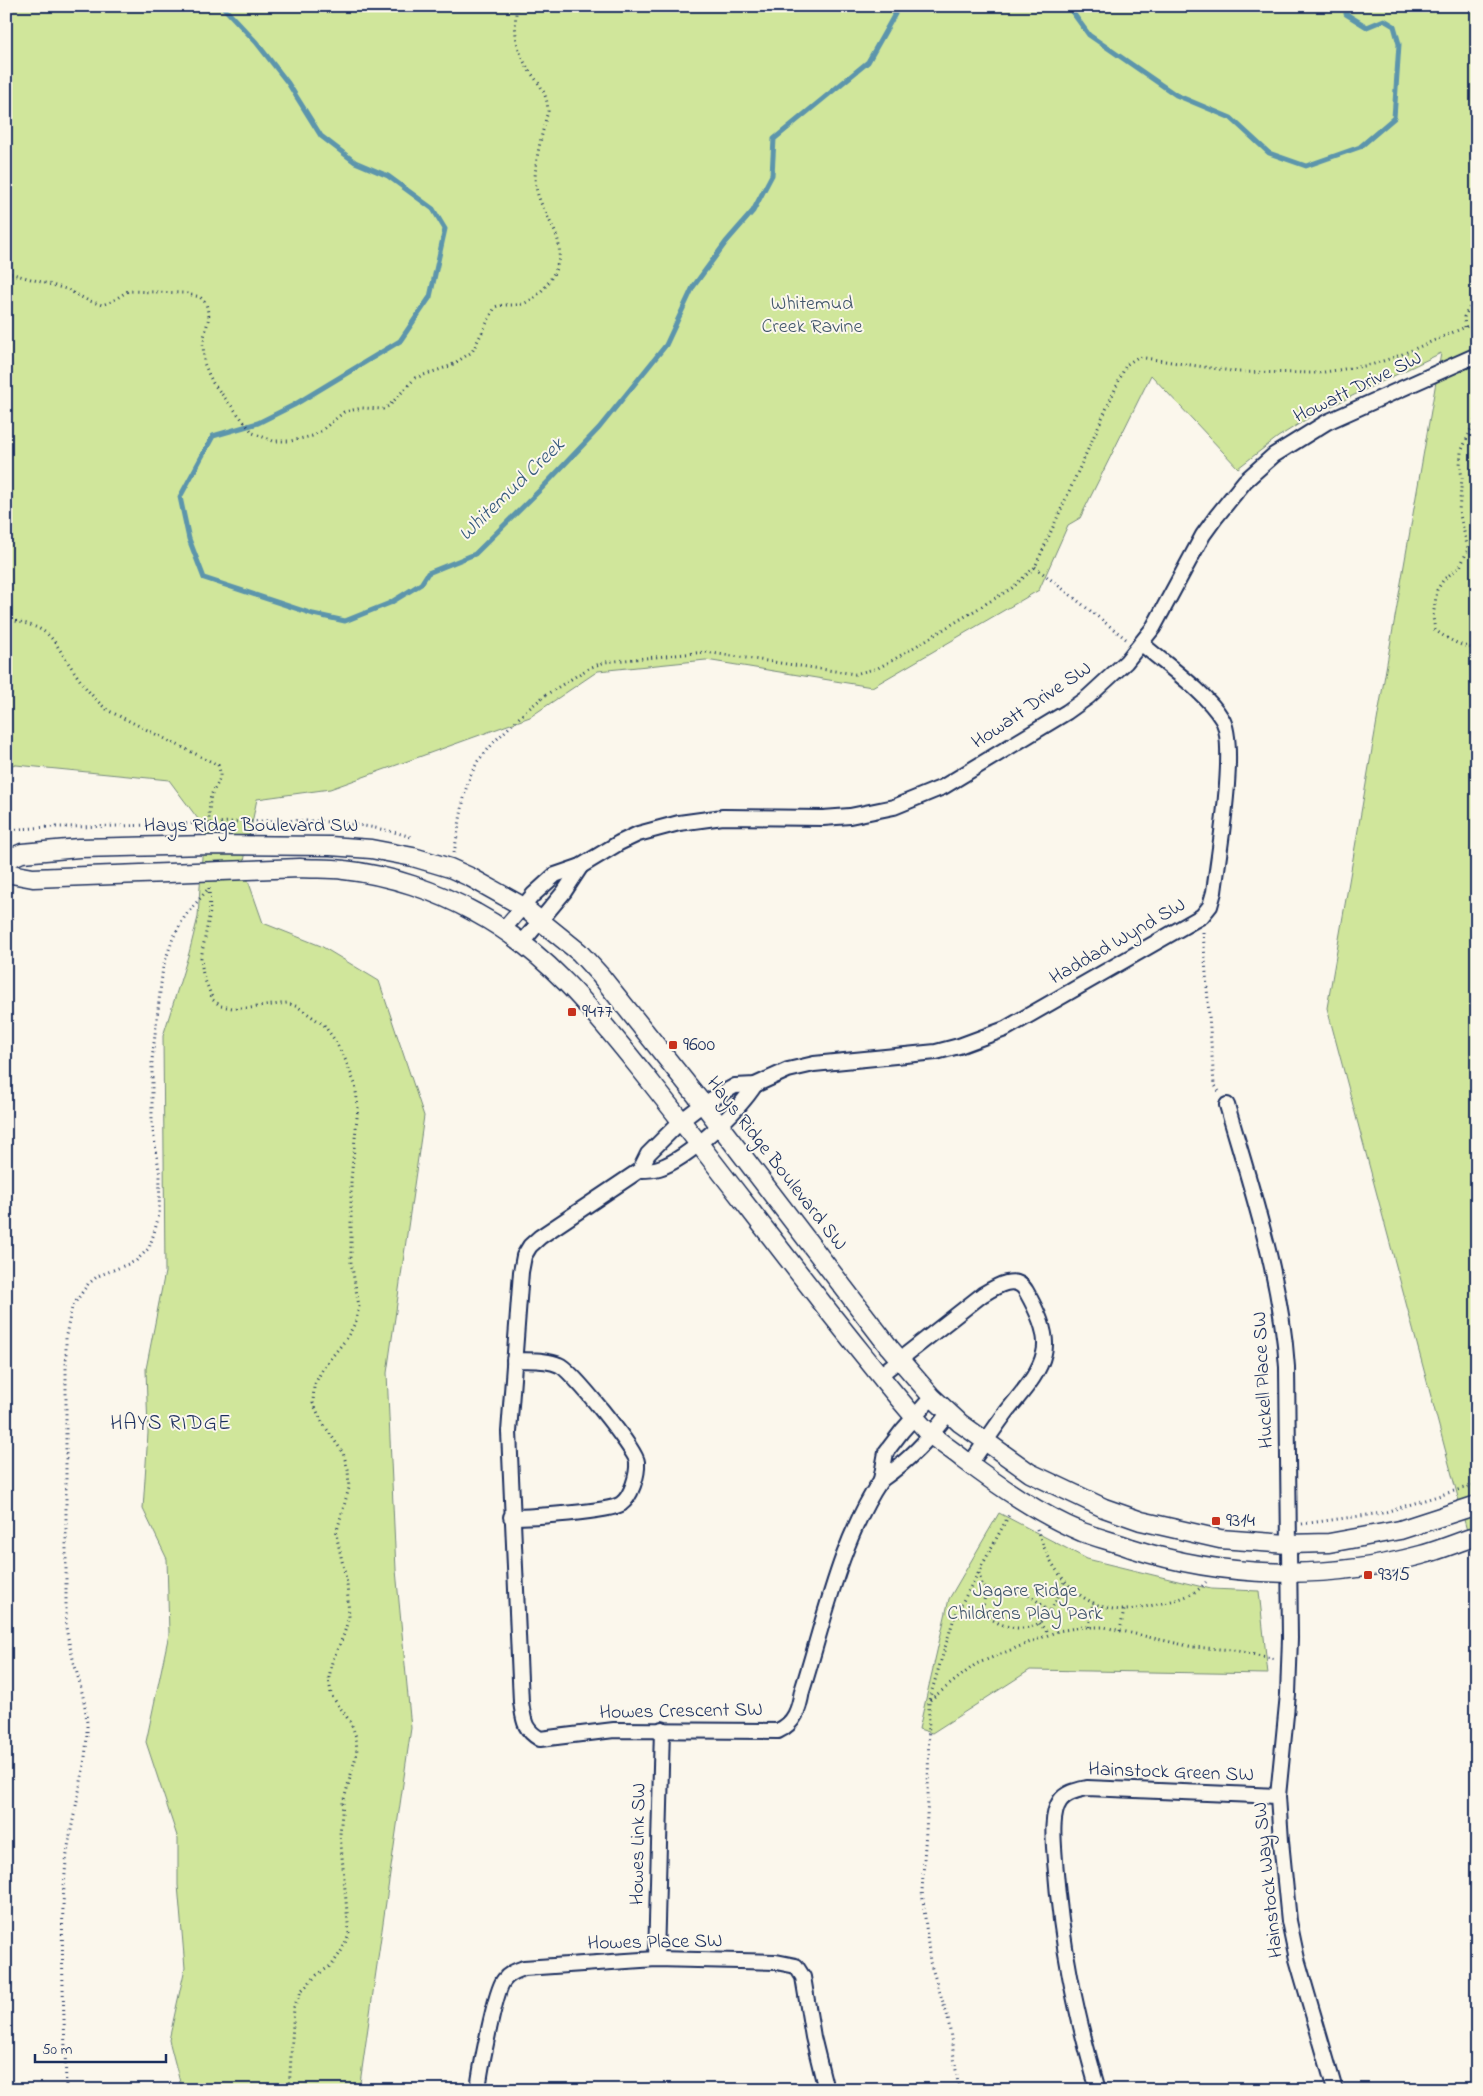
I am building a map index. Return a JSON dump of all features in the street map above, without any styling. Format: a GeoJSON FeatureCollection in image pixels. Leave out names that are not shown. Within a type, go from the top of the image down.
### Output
{"type":"FeatureCollection","features":[{"type":"Feature","properties":{"kind":"street","name":"Howatt Drive SW"},"geometry":{"type":"LineString","coordinates":[[503,930],[522,906],[555,875],[581,866],[632,837],[679,823],[723,817],[823,818],[850,816],[894,807],[943,787],[1067,712],[1108,680],[1140,646],[1163,611],[1203,535],[1229,499],[1259,468],[1290,444],[1327,422],[1477,355]]}},
{"type":"Feature","properties":{"kind":"street","name":"Haddad Wynd SW"},"geometry":{"type":"LineString","coordinates":[[702,1104],[735,1086],[755,1085],[788,1070],[814,1064],[936,1052],[959,1046],[1005,1029],[1202,916],[1210,906],[1214,892],[1230,756],[1227,732],[1223,720],[1211,703],[1140,646]]}},
{"type":"Feature","properties":{"kind":"street","name":"Hays Ridge Boulevard SW"},"geometry":{"type":"LineString","coordinates":[[6,860],[22,853],[70,849],[209,845],[314,845],[379,850],[413,857],[450,868],[485,884],[522,906],[579,952],[600,975],[702,1104],[900,1361],[948,1413],[985,1442],[1030,1473],[1104,1508],[1141,1521],[1220,1539],[1288,1544],[1329,1542],[1400,1530],[1477,1505]]}},
{"type":"Feature","properties":{"kind":"street","name":"Howatt Drive SW"},"geometry":{"type":"LineString","coordinates":[[521,944],[564,892],[581,866]]}},
{"type":"Feature","properties":{"kind":"street"},"geometry":{"type":"LineString","coordinates":[[6,873],[33,878],[210,880],[300,868],[343,870],[383,877],[456,902],[503,930],[556,971],[579,995],[682,1121],[914,1417],[932,1435],[970,1464],[1026,1502],[1052,1518],[1084,1532],[1161,1558],[1231,1569],[1329,1572],[1371,1566],[1422,1555],[1477,1536]]}},
{"type":"Feature","properties":{"kind":"street","name":"Haddad Wynd SW"},"geometry":{"type":"LineString","coordinates":[[640,1170],[659,1168],[682,1156],[746,1100],[755,1085]]}},
{"type":"Feature","properties":{"kind":"street","name":"Howes Crescent SW"},"geometry":{"type":"LineString","coordinates":[[702,1104],[648,1154],[640,1170],[540,1237],[530,1246],[524,1256],[521,1272],[509,1432],[521,1702],[524,1723],[529,1733],[540,1739],[614,1730],[778,1731],[788,1726],[799,1708],[802,1691],[855,1529],[866,1503],[881,1480]]}},
{"type":"Feature","properties":{"kind":"street","name":"Huckell Place SW"},"geometry":{"type":"LineString","coordinates":[[1227,1105],[1266,1240],[1281,1304],[1287,1367],[1288,1571]]}},
{"type":"Feature","properties":{"kind":"street"},"geometry":{"type":"LineString","coordinates":[[880,1376],[982,1295],[1000,1284],[1015,1282],[1024,1288],[1036,1310],[1043,1332],[1045,1351],[1038,1369],[970,1464]]}},
{"type":"Feature","properties":{"kind":"street"},"geometry":{"type":"LineString","coordinates":[[512,1517],[549,1515],[619,1505],[627,1499],[632,1488],[637,1461],[630,1448],[571,1372],[560,1365],[514,1360]]}},
{"type":"Feature","properties":{"kind":"street"},"geometry":{"type":"LineString","coordinates":[[881,1480],[886,1452],[932,1397]]}},
{"type":"Feature","properties":{"kind":"street"},"geometry":{"type":"LineString","coordinates":[[881,1480],[902,1465],[932,1435],[948,1413]]}},
{"type":"Feature","properties":{"kind":"street","name":"Hainstock Way SW"},"geometry":{"type":"LineString","coordinates":[[1288,1571],[1289,1661],[1278,1796],[1289,1921],[1308,2003],[1334,2090]]}},
{"type":"Feature","properties":{"kind":"street","name":"Howes Link SW"},"geometry":{"type":"LineString","coordinates":[[656,1959],[662,1730]]}},
{"type":"Feature","properties":{"kind":"street","name":"Hainstock Green SW"},"geometry":{"type":"LineString","coordinates":[[1098,2090],[1078,2019],[1068,1972],[1059,1911],[1053,1831],[1060,1801],[1072,1792],[1087,1788],[1278,1796]]}},
{"type":"Feature","properties":{"kind":"street","name":"Howes Place SW"},"geometry":{"type":"LineString","coordinates":[[478,2090],[496,1996],[502,1981],[512,1973],[524,1968],[656,1959],[776,1962],[796,1966],[803,1977],[813,2037],[826,2090]]}},
{"type":"Feature","properties":{"kind":"path"},"geometry":{"type":"LineString","coordinates":[[6,272],[66,289],[87,300],[102,305],[111,302],[128,291],[183,293],[200,297],[206,303],[209,312],[203,341],[203,352],[206,370],[213,384],[253,433],[273,441],[300,440],[321,431],[344,412],[362,408],[383,409],[389,406],[415,378],[450,366],[472,352],[495,307],[500,305],[518,306],[528,302],[544,290],[557,267],[560,255],[556,231],[538,195],[535,182],[548,111],[548,100],[538,81],[523,60],[515,40],[514,21],[517,6]]}},
{"type":"Feature","properties":{"kind":"path"},"geometry":{"type":"LineString","coordinates":[[1465,328],[1464,317],[1477,294]]}},
{"type":"Feature","properties":{"kind":"path"},"geometry":{"type":"LineString","coordinates":[[455,851],[466,792],[471,774],[478,761],[496,740],[544,696],[589,668],[605,662],[705,652],[856,674],[878,668],[893,660],[1012,588],[1035,567],[1126,365],[1138,357],[1238,372],[1318,373],[1389,359],[1477,322]]}},
{"type":"Feature","properties":{"kind":"path"},"geometry":{"type":"LineString","coordinates":[[1477,416],[1461,452],[1462,498],[1459,511],[1468,548],[1460,567],[1444,579],[1437,590],[1433,617],[1435,630],[1446,638],[1461,646],[1477,649]]}},
{"type":"Feature","properties":{"kind":"path"},"geometry":{"type":"LineString","coordinates":[[1035,567],[1140,646]]}},
{"type":"Feature","properties":{"kind":"path"},"geometry":{"type":"LineString","coordinates":[[6,619],[35,627],[45,632],[87,690],[98,703],[109,711],[218,765],[221,773],[220,780],[212,790],[210,801],[209,845]]}},
{"type":"Feature","properties":{"kind":"path"},"geometry":{"type":"LineString","coordinates":[[66,2090],[64,1880],[85,1758],[87,1723],[66,1627],[66,1335],[72,1307],[88,1284],[98,1276],[136,1261],[149,1248],[152,1241],[158,1215],[160,1176],[152,1125],[152,1060],[163,967],[173,938],[185,916],[210,880]]}},
{"type":"Feature","properties":{"kind":"path"},"geometry":{"type":"LineString","coordinates":[[210,880],[210,912],[201,958],[203,975],[213,1000],[221,1006],[232,1008],[250,1008],[287,1003],[298,1007],[324,1025],[346,1059],[355,1084],[358,1107],[352,1171],[351,1262],[359,1306],[352,1329],[323,1368],[314,1386],[313,1403],[322,1422],[343,1453],[348,1469],[349,1488],[336,1534],[347,1583],[349,1617],[332,1662],[329,1678],[331,1695],[351,1723],[356,1737],[357,1753],[343,1803],[340,1834],[349,1934],[342,1950],[332,1965],[317,1975],[300,1991],[294,2007],[289,2090]]}},
{"type":"Feature","properties":{"kind":"path"},"geometry":{"type":"LineString","coordinates":[[1202,916],[1214,1084],[1227,1105]]}},
{"type":"Feature","properties":{"kind":"path"},"geometry":{"type":"LineString","coordinates":[[959,2090],[948,2018],[930,1962],[922,1891],[928,1800],[929,1700],[954,1618],[1010,1513]]}},
{"type":"Feature","properties":{"kind":"path"},"geometry":{"type":"LineString","coordinates":[[1036,1526],[1050,1563],[1064,1582],[1093,1602],[1110,1609],[1124,1610],[1174,1601],[1192,1595],[1207,1581]]}},
{"type":"Feature","properties":{"kind":"path"},"geometry":{"type":"LineString","coordinates":[[978,1572],[982,1584],[988,1592]]}},
{"type":"Feature","properties":{"kind":"path"},"geometry":{"type":"LineString","coordinates":[[1048,1612],[1040,1602],[1027,1593],[1013,1589],[999,1589],[988,1592],[983,1598],[988,1616],[998,1624],[1009,1628],[1026,1627],[1039,1623],[1048,1612],[1059,1597],[1064,1582]]}},
{"type":"Feature","properties":{"kind":"path"},"geometry":{"type":"LineString","coordinates":[[1089,1627],[1093,1602]]}},
{"type":"Feature","properties":{"kind":"path"},"geometry":{"type":"LineString","coordinates":[[954,1618],[984,1605]]}},
{"type":"Feature","properties":{"kind":"path"},"geometry":{"type":"LineString","coordinates":[[1120,1631],[1124,1610]]}},
{"type":"Feature","properties":{"kind":"path"},"geometry":{"type":"LineString","coordinates":[[1039,1623],[1049,1634]]}},
{"type":"Feature","properties":{"kind":"path"},"geometry":{"type":"LineString","coordinates":[[929,1700],[976,1664],[1058,1631],[1089,1627],[1104,1627],[1193,1647],[1233,1650],[1289,1661]]}},
{"type":"Feature","properties":{"kind":"green space","name":"Whitemud Creek Ravine"},"geometry":{"type":"Polygon","coordinates":[[[6,6],[1477,6],[1477,1557],[1474,1557],[1327,1008],[1441,353],[1315,414],[1278,437],[1238,468],[1151,375],[1080,518],[1068,525],[1039,590],[872,687],[706,660],[598,671],[530,717],[330,789],[257,799],[243,866],[263,923],[321,946],[379,981],[424,1116],[387,1373],[396,1570],[411,1728],[359,2090],[182,2090],[169,2040],[185,1968],[178,1885],[178,1839],[146,1742],[169,1634],[167,1559],[143,1509],[148,1433],[146,1369],[165,1272],[163,1036],[189,953],[198,917],[204,827],[169,780],[6,764],[6,6]]]}},
{"type":"Feature","properties":{"kind":"green space","name":"Jagare Ridge Childrens Play Park"},"geometry":{"type":"Polygon","coordinates":[[[999,1513],[1087,1559],[1211,1589],[1259,1591],[1268,1674],[1030,1670],[932,1733],[919,1729],[949,1599],[999,1513]]]}},
{"type":"Feature","properties":{"kind":"waterway","name":"Whitemud Creek"},"geometry":{"type":"LineString","coordinates":[[222,6],[256,42],[288,83],[321,136],[355,162],[388,176],[433,209],[445,229],[430,297],[400,341],[294,405],[258,423],[213,436],[180,497],[189,539],[204,578],[313,614],[345,621],[390,603],[421,584],[428,573],[475,554],[599,428],[666,345],[693,287],[726,242],[753,211],[772,175],[774,139],[868,62],[895,14],[896,6]]}},
{"type":"Feature","properties":{"kind":"waterway","name":"Whitemud Creek"},"geometry":{"type":"LineString","coordinates":[[1068,6],[1089,35],[1176,95],[1231,118],[1269,153],[1306,166],[1360,147],[1394,118],[1399,44],[1394,26],[1384,20],[1367,27],[1346,14],[1346,6]]}},
{"type":"Feature","properties":{"kind":"place","name":"9477"},"geometry":{"type":"Point","coordinates":[572,1012]}},
{"type":"Feature","properties":{"kind":"place","name":"9600"},"geometry":{"type":"Point","coordinates":[673,1045]}},
{"type":"Feature","properties":{"kind":"place","name":"9314"},"geometry":{"type":"Point","coordinates":[1216,1521]}},
{"type":"Feature","properties":{"kind":"place","name":"9315"},"geometry":{"type":"Point","coordinates":[1368,1575]}},
{"type":"Feature","properties":{"kind":"district","name":"HAYS RIDGE"},"geometry":{"type":"Point","coordinates":[171,1424]}}]}
